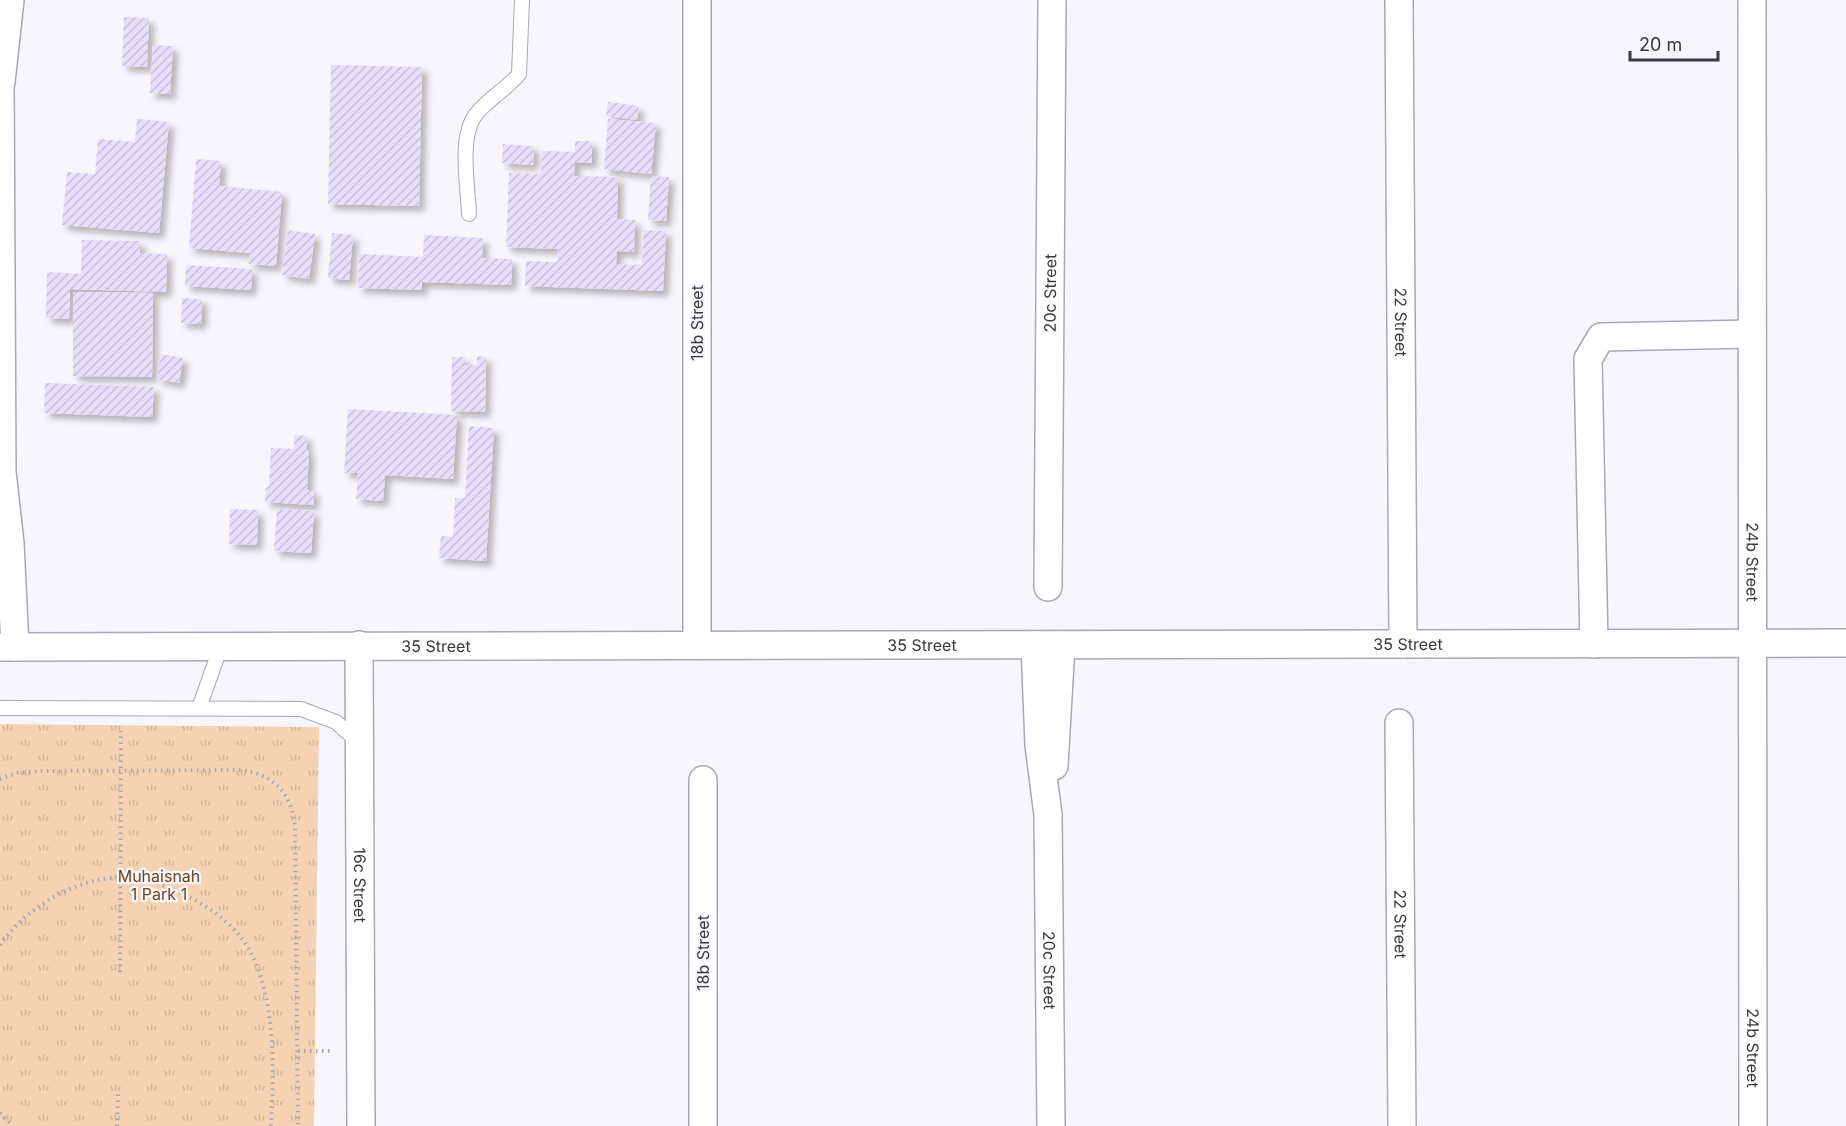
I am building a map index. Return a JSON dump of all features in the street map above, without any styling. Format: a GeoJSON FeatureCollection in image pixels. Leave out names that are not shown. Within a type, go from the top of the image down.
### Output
{"type":"FeatureCollection","features":[{"type":"Feature","properties":{"kind":"street"},"geometry":{"type":"LineString","coordinates":[[7,647],[10,543],[1,478],[1,79],[10,0]]}},
{"type":"Feature","properties":{"kind":"street","name":"18b Street"},"geometry":{"type":"LineString","coordinates":[[697,0],[697,645]]}},
{"type":"Feature","properties":{"kind":"street","name":"20c Street"},"geometry":{"type":"LineString","coordinates":[[1048,587],[1052,0]]}},
{"type":"Feature","properties":{"kind":"street","name":"22 Street"},"geometry":{"type":"LineString","coordinates":[[1399,0],[1403,644]]}},
{"type":"Feature","properties":{"kind":"street","name":"24b Street"},"geometry":{"type":"LineString","coordinates":[[1752,0],[1753,1126]]}},
{"type":"Feature","properties":{"kind":"street"},"geometry":{"type":"LineString","coordinates":[[1594,644],[1588,359],[1601,337],[1752,334]]}},
{"type":"Feature","properties":{"kind":"street","name":"35 Street"},"geometry":{"type":"LineString","coordinates":[[7,647],[1846,643]]}},
{"type":"Feature","properties":{"kind":"street","name":"16c Street"},"geometry":{"type":"LineString","coordinates":[[359,645],[361,1126]]}},
{"type":"Feature","properties":{"kind":"street","name":"20c Street"},"geometry":{"type":"LineString","coordinates":[[1048,645],[1057,745],[1048,815],[1051,1126]]}},
{"type":"Feature","properties":{"kind":"street","name":"22 Street"},"geometry":{"type":"LineString","coordinates":[[1399,723],[1402,1126]]}},
{"type":"Feature","properties":{"kind":"street","name":"18b Street"},"geometry":{"type":"LineString","coordinates":[[703,780],[703,1126]]}},
{"type":"Feature","properties":{"kind":"lane"},"geometry":{"type":"LineString","coordinates":[[469,214],[465,139],[468,125],[477,113],[519,74],[522,0]]}},
{"type":"Feature","properties":{"kind":"lane"},"geometry":{"type":"LineString","coordinates":[[199,708],[221,646]]}},
{"type":"Feature","properties":{"kind":"lane"},"geometry":{"type":"LineString","coordinates":[[0,708],[301,709],[336,722],[359,743]]}},
{"type":"Feature","properties":{"kind":"path"},"geometry":{"type":"LineString","coordinates":[[120,972],[122,709]]}},
{"type":"Feature","properties":{"kind":"path"},"geometry":{"type":"LineString","coordinates":[[0,780],[17,773],[39,771],[256,772],[280,787],[289,799],[295,827],[298,1126]]}},
{"type":"Feature","properties":{"kind":"path"},"geometry":{"type":"LineString","coordinates":[[0,945],[20,922],[51,899],[86,884],[121,877],[150,881],[199,902],[226,922],[249,949],[266,992],[270,1015],[272,1126]]}},
{"type":"Feature","properties":{"kind":"path"},"geometry":{"type":"LineString","coordinates":[[298,1051],[360,1052]]}},
{"type":"Feature","properties":{"kind":"path"},"geometry":{"type":"LineString","coordinates":[[117,1126],[118,1092]]}},
{"type":"Feature","properties":{"kind":"path"},"geometry":{"type":"LineString","coordinates":[[0,1113],[13,1126]]}},
{"type":"Feature","properties":{"kind":"green space","name":"Muhaisnah 1 Park 1"},"geometry":{"type":"Polygon","coordinates":[[[0,724],[319,727],[314,1126],[0,1126],[0,724]]]}},
{"type":"Feature","properties":{"kind":"building"},"geometry":{"type":"Polygon","coordinates":[[[124,17],[149,18],[147,67],[122,66],[124,17]]]}},
{"type":"Feature","properties":{"kind":"building"},"geometry":{"type":"Polygon","coordinates":[[[153,45],[173,46],[170,94],[150,93],[153,45]]]}},
{"type":"Feature","properties":{"kind":"building"},"geometry":{"type":"Polygon","coordinates":[[[331,65],[422,67],[419,206],[328,204],[331,65]]]}},
{"type":"Feature","properties":{"kind":"building"},"geometry":{"type":"Polygon","coordinates":[[[608,102],[639,106],[637,120],[606,116],[608,102]]]}},
{"type":"Feature","properties":{"kind":"building"},"geometry":{"type":"Polygon","coordinates":[[[137,119],[169,122],[159,233],[62,225],[67,172],[95,174],[98,139],[135,142],[137,119]]]}},
{"type":"Feature","properties":{"kind":"building"},"geometry":{"type":"Polygon","coordinates":[[[608,119],[656,123],[651,174],[604,169],[608,119]]]}},
{"type":"Feature","properties":{"kind":"building"},"geometry":{"type":"Polygon","coordinates":[[[575,141],[592,141],[592,163],[575,162],[574,176],[618,177],[617,219],[635,220],[634,252],[617,251],[616,264],[642,265],[643,230],[666,231],[663,291],[525,286],[526,261],[557,262],[558,249],[506,247],[509,173],[541,174],[542,151],[575,152],[575,141]]]}},
{"type":"Feature","properties":{"kind":"building"},"geometry":{"type":"Polygon","coordinates":[[[503,144],[534,146],[533,165],[502,163],[503,144]]]}},
{"type":"Feature","properties":{"kind":"building"},"geometry":{"type":"Polygon","coordinates":[[[196,159],[221,161],[219,186],[282,192],[276,266],[249,264],[250,253],[189,248],[196,159]]]}},
{"type":"Feature","properties":{"kind":"building"},"geometry":{"type":"Polygon","coordinates":[[[651,176],[669,177],[666,221],[648,220],[651,176]]]}},
{"type":"Feature","properties":{"kind":"building"},"geometry":{"type":"Polygon","coordinates":[[[288,230],[315,234],[309,279],[282,275],[288,230]]]}},
{"type":"Feature","properties":{"kind":"building"},"geometry":{"type":"Polygon","coordinates":[[[332,233],[353,235],[349,280],[328,278],[332,233]]]}},
{"type":"Feature","properties":{"kind":"building"},"geometry":{"type":"Polygon","coordinates":[[[424,235],[483,238],[482,258],[512,259],[511,285],[422,282],[422,290],[358,288],[359,254],[423,257],[424,235]]]}},
{"type":"Feature","properties":{"kind":"building"},"geometry":{"type":"Polygon","coordinates":[[[82,240],[140,241],[140,253],[167,254],[166,292],[70,289],[69,319],[46,318],[47,272],[81,274],[82,240]]]}},
{"type":"Feature","properties":{"kind":"building"},"geometry":{"type":"Polygon","coordinates":[[[186,265],[252,269],[251,290],[185,286],[186,265]]]}},
{"type":"Feature","properties":{"kind":"building"},"geometry":{"type":"Polygon","coordinates":[[[73,292],[153,293],[152,377],[73,376],[73,292]]]}},
{"type":"Feature","properties":{"kind":"building"},"geometry":{"type":"Polygon","coordinates":[[[182,298],[202,299],[201,324],[181,323],[182,298]]]}},
{"type":"Feature","properties":{"kind":"building"},"geometry":{"type":"Polygon","coordinates":[[[161,354],[183,358],[179,383],[157,379],[161,354]]]}},
{"type":"Feature","properties":{"kind":"building"},"geometry":{"type":"Polygon","coordinates":[[[477,356],[486,357],[485,412],[451,411],[452,357],[465,357],[465,365],[477,365],[477,356]]]}},
{"type":"Feature","properties":{"kind":"building"},"geometry":{"type":"Polygon","coordinates":[[[45,383],[154,387],[152,417],[44,413],[45,383]]]}},
{"type":"Feature","properties":{"kind":"building"},"geometry":{"type":"Polygon","coordinates":[[[348,409],[457,415],[453,479],[385,475],[383,501],[356,499],[358,473],[344,473],[348,409]]]}},
{"type":"Feature","properties":{"kind":"building"},"geometry":{"type":"Polygon","coordinates":[[[469,426],[494,428],[486,561],[439,558],[441,536],[453,537],[455,498],[465,498],[469,426]]]}},
{"type":"Feature","properties":{"kind":"building"},"geometry":{"type":"Polygon","coordinates":[[[294,435],[307,436],[306,450],[309,451],[307,490],[314,490],[313,505],[265,502],[266,487],[269,487],[271,448],[294,449],[294,435]]]}},
{"type":"Feature","properties":{"kind":"building"},"geometry":{"type":"Polygon","coordinates":[[[230,509],[258,510],[257,545],[229,544],[230,509]]]}},
{"type":"Feature","properties":{"kind":"building"},"geometry":{"type":"Polygon","coordinates":[[[277,509],[314,511],[311,553],[274,551],[277,509]]]}}]}
